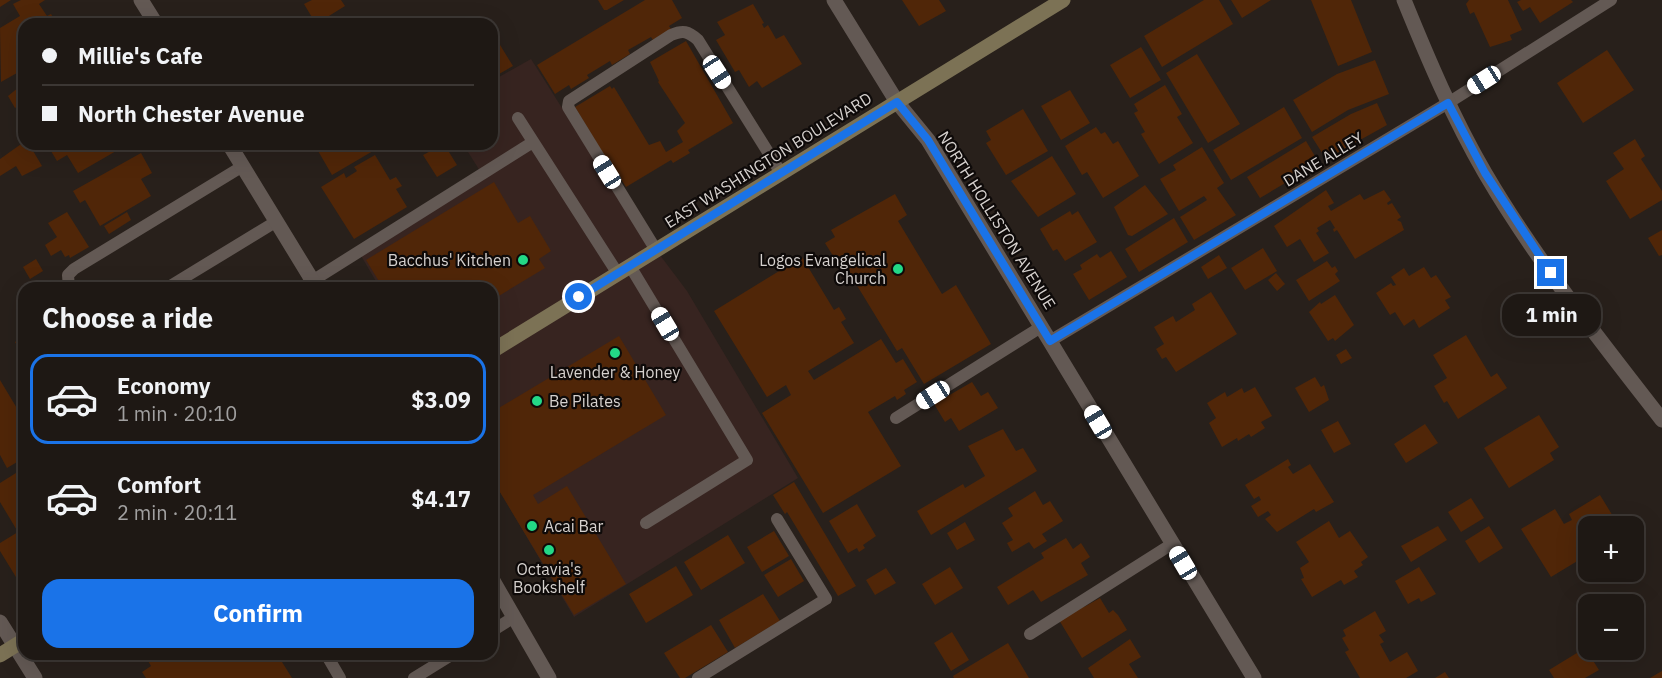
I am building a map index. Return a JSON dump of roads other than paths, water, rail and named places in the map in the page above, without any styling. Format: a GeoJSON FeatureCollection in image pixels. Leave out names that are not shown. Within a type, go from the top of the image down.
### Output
{"type":"FeatureCollection","features":[{"type":"Feature","properties":{"kind":"main road","name":"EAST WASHINGTON BOULEVARD"},"geometry":{"type":"LineString","coordinates":[[498,347],[1063,0]]}},
{"type":"Feature","properties":{"kind":"main road"},"geometry":{"type":"LineString","coordinates":[[0,655],[18,644]]}},
{"type":"Feature","properties":{"kind":"street"},"geometry":{"type":"LineString","coordinates":[[141,0],[152,18]]}},
{"type":"Feature","properties":{"kind":"street","name":"NORTH HOLLISTON AVENUE"},"geometry":{"type":"LineString","coordinates":[[834,0],[897,102],[928,140],[1254,678]]}},
{"type":"Feature","properties":{"kind":"street"},"geometry":{"type":"LineString","coordinates":[[1404,0],[1448,103],[1485,173],[1526,239],[1662,420]]}},
{"type":"Feature","properties":{"kind":"street"},"geometry":{"type":"LineString","coordinates":[[233,150],[277,221],[308,282]]}},
{"type":"Feature","properties":{"kind":"street"},"geometry":{"type":"LineString","coordinates":[[498,589],[549,678]]}},
{"type":"Feature","properties":{"kind":"street"},"geometry":{"type":"LineString","coordinates":[[0,622],[18,641]]}},
{"type":"Feature","properties":{"kind":"street"},"geometry":{"type":"LineString","coordinates":[[27,660],[35,678]]}},
{"type":"Feature","properties":{"kind":"lane","name":"DANE ALLEY"},"geometry":{"type":"LineString","coordinates":[[1050,341],[1448,103],[1611,0]]}},
{"type":"Feature","properties":{"kind":"lane"},"geometry":{"type":"LineString","coordinates":[[656,250],[567,107],[569,101],[670,35],[681,31],[690,33],[698,40],[780,173]]}},
{"type":"Feature","properties":{"kind":"lane"},"geometry":{"type":"LineString","coordinates":[[518,118],[624,270],[747,460],[646,523]]}},
{"type":"Feature","properties":{"kind":"lane"},"geometry":{"type":"LineString","coordinates":[[316,282],[534,142]]}},
{"type":"Feature","properties":{"kind":"lane"},"geometry":{"type":"LineString","coordinates":[[69,282],[68,275],[74,269],[243,166]]}},
{"type":"Feature","properties":{"kind":"lane"},"geometry":{"type":"LineString","coordinates":[[176,282],[277,221]]}},
{"type":"Feature","properties":{"kind":"lane"},"geometry":{"type":"LineString","coordinates":[[896,418],[1041,327]]}},
{"type":"Feature","properties":{"kind":"lane"},"geometry":{"type":"LineString","coordinates":[[698,678],[826,598],[777,519]]}},
{"type":"Feature","properties":{"kind":"lane"},"geometry":{"type":"LineString","coordinates":[[1030,634],[1172,544]]}},
{"type":"Feature","properties":{"kind":"lane"},"geometry":{"type":"LineString","coordinates":[[498,626],[514,617]]}},
{"type":"Feature","properties":{"kind":"lane"},"geometry":{"type":"LineString","coordinates":[[330,660],[340,678]]}},
{"type":"Feature","properties":{"kind":"lane"},"geometry":{"type":"LineString","coordinates":[[414,678],[443,660]]}},
{"type":"Feature","properties":{"kind":"place","name":"Bacchus' Kitchen"},"geometry":{"type":"Point","coordinates":[523,260]}},
{"type":"Feature","properties":{"kind":"place","name":"Logos Evangelical Church"},"geometry":{"type":"Point","coordinates":[898,269]}},
{"type":"Feature","properties":{"kind":"place","name":"Lavender & Honey"},"geometry":{"type":"Point","coordinates":[615,353]}},
{"type":"Feature","properties":{"kind":"place","name":"Be Pilates"},"geometry":{"type":"Point","coordinates":[537,401]}},
{"type":"Feature","properties":{"kind":"place","name":"Acai Bar"},"geometry":{"type":"Point","coordinates":[532,526]}},
{"type":"Feature","properties":{"kind":"place","name":"Octavia's Bookshelf"},"geometry":{"type":"Point","coordinates":[549,550]}}]}
